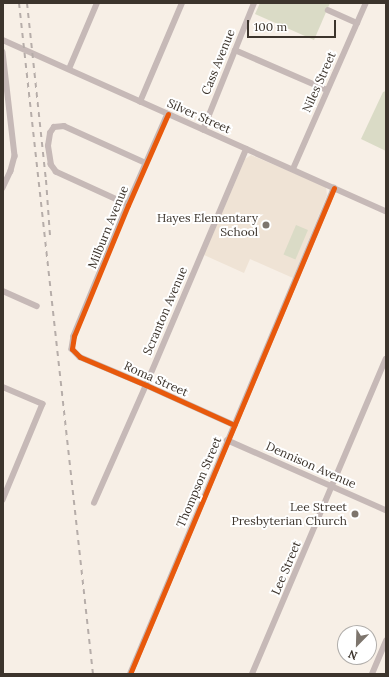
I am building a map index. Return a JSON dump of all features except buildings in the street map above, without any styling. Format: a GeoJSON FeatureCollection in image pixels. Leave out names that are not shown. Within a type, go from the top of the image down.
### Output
{"type":"FeatureCollection","features":[{"type":"Feature","properties":{"kind":"street"},"geometry":{"type":"LineString","coordinates":[[69,69],[97,3]]}},
{"type":"Feature","properties":{"kind":"street"},"geometry":{"type":"LineString","coordinates":[[140,102],[182,3]]}},
{"type":"Feature","properties":{"kind":"street","name":"Cass Avenue"},"geometry":{"type":"LineString","coordinates":[[203,130],[254,3]]}},
{"type":"Feature","properties":{"kind":"street","name":"Niles Street"},"geometry":{"type":"LineString","coordinates":[[293,170],[366,3]]}},
{"type":"Feature","properties":{"kind":"street"},"geometry":{"type":"LineString","coordinates":[[328,10],[357,23]]}},
{"type":"Feature","properties":{"kind":"street"},"geometry":{"type":"LineString","coordinates":[[3,48],[4,41]]}},
{"type":"Feature","properties":{"kind":"street","name":"Silver Street"},"geometry":{"type":"LineString","coordinates":[[4,41],[386,211]]}},
{"type":"Feature","properties":{"kind":"street"},"geometry":{"type":"LineString","coordinates":[[235,50],[327,90]]}},
{"type":"Feature","properties":{"kind":"street"},"geometry":{"type":"LineString","coordinates":[[3,52],[15,142],[15,156],[11,171],[3,188]]}},
{"type":"Feature","properties":{"kind":"street","name":"Milburn Avenue"},"geometry":{"type":"LineString","coordinates":[[72,349],[74,336],[128,205],[168,114]]}},
{"type":"Feature","properties":{"kind":"street"},"geometry":{"type":"LineString","coordinates":[[128,205],[56,172],[51,165],[48,146],[50,133],[54,127],[64,126],[146,164]]}},
{"type":"Feature","properties":{"kind":"street","name":"Scranton Avenue"},"geometry":{"type":"LineString","coordinates":[[94,503],[146,385],[246,149]]}},
{"type":"Feature","properties":{"kind":"street","name":"Thompson Street"},"geometry":{"type":"LineString","coordinates":[[130,674],[334,188]]}},
{"type":"Feature","properties":{"kind":"street"},"geometry":{"type":"LineString","coordinates":[[3,291],[37,306]]}},
{"type":"Feature","properties":{"kind":"street","name":"Roma Street"},"geometry":{"type":"LineString","coordinates":[[72,349],[80,357],[234,425]]}},
{"type":"Feature","properties":{"kind":"street","name":"Lee Street"},"geometry":{"type":"LineString","coordinates":[[252,674],[386,360]]}},
{"type":"Feature","properties":{"kind":"street"},"geometry":{"type":"LineString","coordinates":[[3,387],[43,404],[3,500]]}},
{"type":"Feature","properties":{"kind":"street","name":"Dennison Avenue"},"geometry":{"type":"LineString","coordinates":[[227,440],[386,510]]}},
{"type":"Feature","properties":{"kind":"street"},"geometry":{"type":"LineString","coordinates":[[372,674],[386,640]]}},
{"type":"Feature","properties":{"kind":"shaded area","name":"Hayes Elementary School"},"geometry":{"type":"Polygon","coordinates":[[[251,155],[326,187],[327,195],[293,278],[250,259],[244,273],[204,255],[245,159],[251,155]]]}},
{"type":"Feature","properties":{"kind":"green space"},"geometry":{"type":"Polygon","coordinates":[[[260,3],[330,3],[314,40],[255,14],[260,3]]]}},
{"type":"Feature","properties":{"kind":"green space"},"geometry":{"type":"Polygon","coordinates":[[[386,91],[386,151],[361,139],[383,92],[386,91]]]}},
{"type":"Feature","properties":{"kind":"green space"},"geometry":{"type":"Polygon","coordinates":[[[296,225],[308,230],[295,260],[283,254],[296,225]]]}},
{"type":"Feature","properties":{"kind":"railway"},"geometry":{"type":"LineString","coordinates":[[19,3],[93,674]]}},
{"type":"Feature","properties":{"kind":"railway"},"geometry":{"type":"LineString","coordinates":[[27,3],[46,180],[50,236]]}},
{"type":"Feature","properties":{"kind":"cycle path"},"geometry":{"type":"LineString","coordinates":[[168,114],[128,205],[74,336],[72,349],[80,357],[234,425]]}},
{"type":"Feature","properties":{"kind":"cycle path"},"geometry":{"type":"LineString","coordinates":[[130,674],[334,188]]}},
{"type":"Feature","properties":{"kind":"place","name":"Hayes Elementary School"},"geometry":{"type":"Point","coordinates":[266,225]}},
{"type":"Feature","properties":{"kind":"place","name":"Lee Street Presbyterian Church"},"geometry":{"type":"Point","coordinates":[355,514]}}]}
